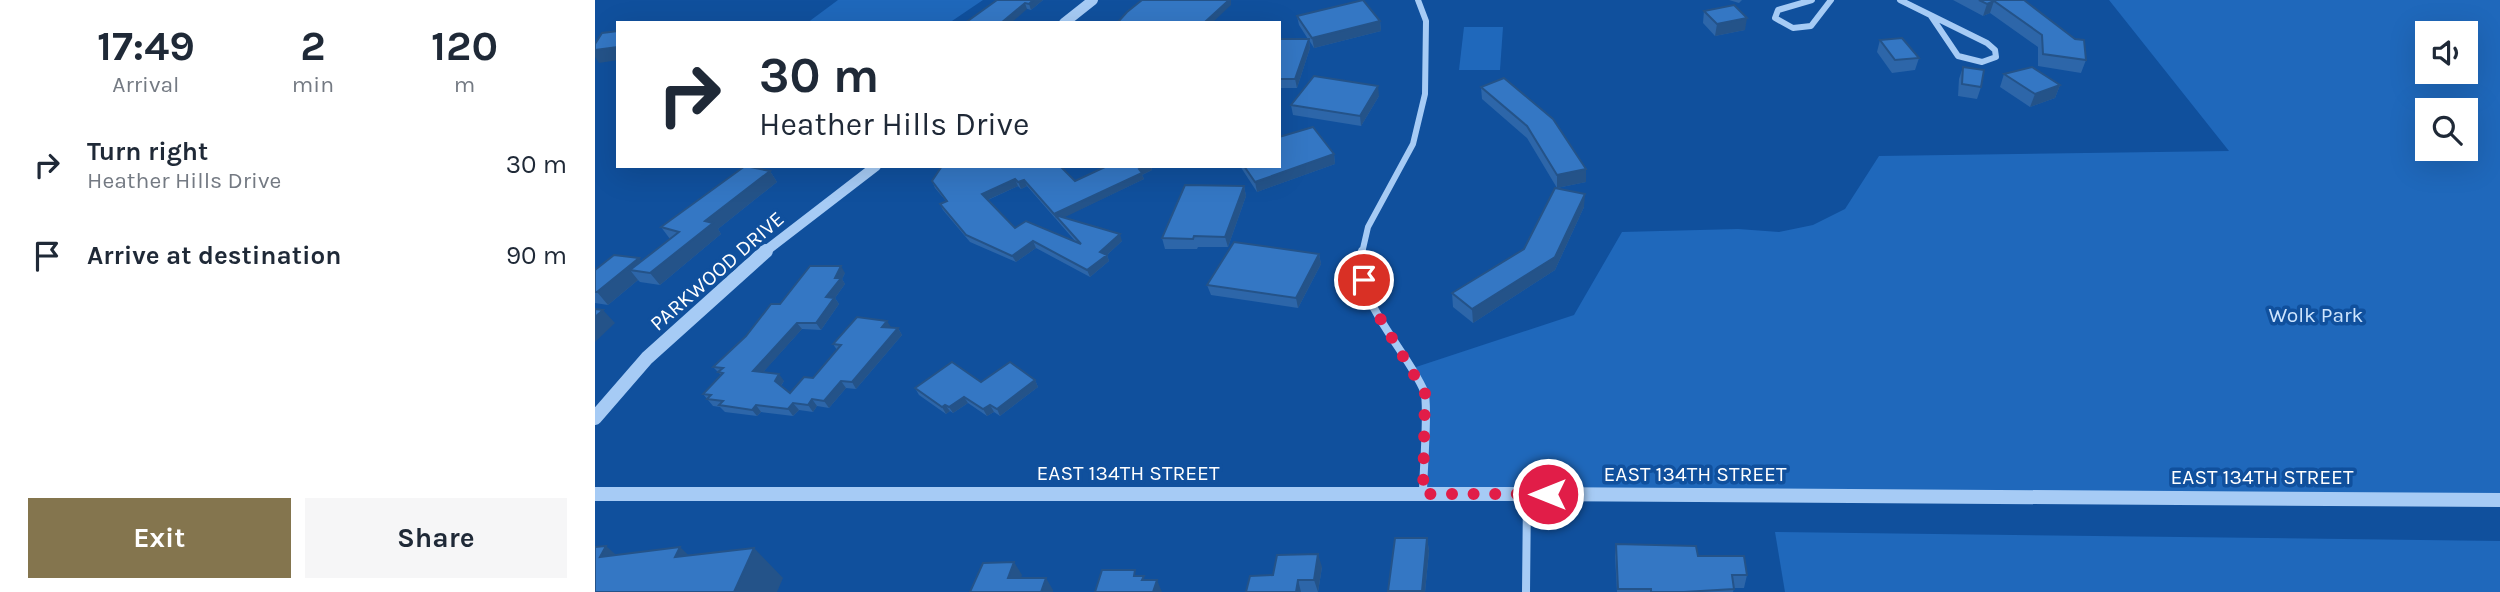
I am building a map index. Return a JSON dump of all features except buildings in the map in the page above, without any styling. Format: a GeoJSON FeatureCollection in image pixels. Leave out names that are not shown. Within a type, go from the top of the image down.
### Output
{"type":"FeatureCollection","features":[{"type":"Feature","properties":{"kind":"street"},"geometry":{"type":"LineString","coordinates":[[1067,21],[1093,0]]}},
{"type":"Feature","properties":{"kind":"street"},"geometry":{"type":"LineString","coordinates":[[1418,0],[1426,21],[1425,94],[1413,144],[1368,227],[1360,260],[1369,300],[1425,393],[1423,494]]}},
{"type":"Feature","properties":{"kind":"street"},"geometry":{"type":"LineString","coordinates":[[1812,0],[1778,10],[1775,18],[1781,24],[1793,28],[1811,26],[1831,0]]}},
{"type":"Feature","properties":{"kind":"street"},"geometry":{"type":"LineString","coordinates":[[1901,0],[1992,47],[1996,57],[1982,62],[1958,56],[1931,16]]}},
{"type":"Feature","properties":{"kind":"street","name":"PARKWOOD DRIVE"},"geometry":{"type":"LineString","coordinates":[[595,418],[647,358],[750,263],[873,168]]}},
{"type":"Feature","properties":{"kind":"street","name":"EAST 134TH STREET"},"geometry":{"type":"LineString","coordinates":[[595,494],[1527,494],[2500,499]]}},
{"type":"Feature","properties":{"kind":"street"},"geometry":{"type":"LineString","coordinates":[[1526,592],[1527,494]]}},
{"type":"Feature","properties":{"kind":"green space"},"geometry":{"type":"Polygon","coordinates":[[[838,0],[983,0],[952,21],[810,21],[838,0]]]}},
{"type":"Feature","properties":{"kind":"green space","name":"Wolk Park"},"geometry":{"type":"Polygon","coordinates":[[[2109,0],[2500,0],[2500,500],[1423,494],[1425,393],[1410,369],[1574,315],[1622,232],[1738,229],[1779,232],[1813,225],[1845,209],[1879,156],[2229,151],[2109,0]]]}},
{"type":"Feature","properties":{"kind":"green space"},"geometry":{"type":"Polygon","coordinates":[[[1464,27],[1503,27],[1500,70],[1459,70],[1464,27]]]}},
{"type":"Feature","properties":{"kind":"green space"},"geometry":{"type":"Polygon","coordinates":[[[1775,532],[2500,541],[2500,592],[1785,592],[1775,532]]]}},
{"type":"Feature","properties":{"kind":"route"},"geometry":{"type":"LineString","coordinates":[[1364,280],[1369,300],[1425,393],[1423,494],[1548,494]]}}]}
